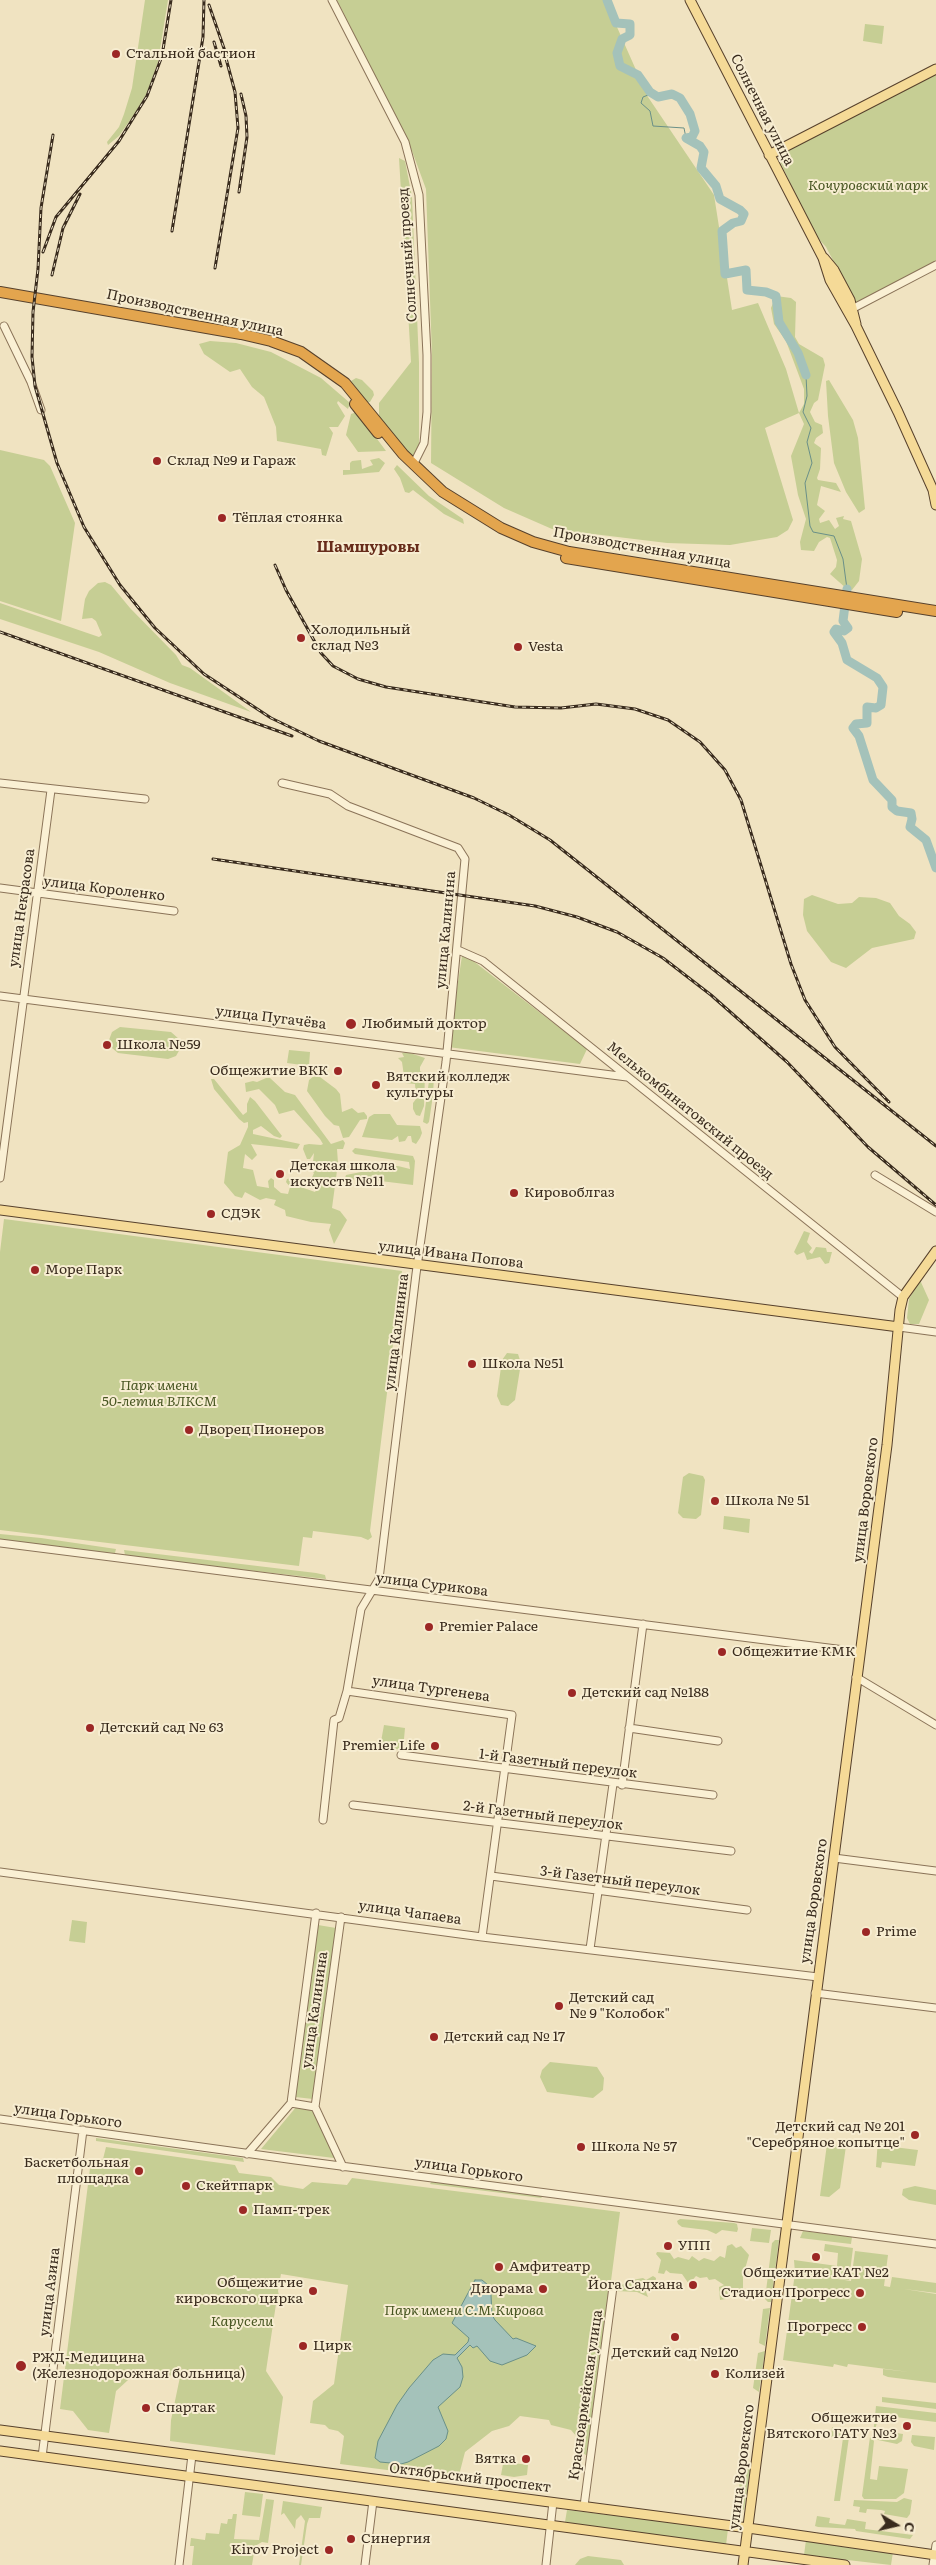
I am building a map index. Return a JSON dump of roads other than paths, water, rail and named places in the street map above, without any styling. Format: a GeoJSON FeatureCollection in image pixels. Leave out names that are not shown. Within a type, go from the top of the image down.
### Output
{"type":"FeatureCollection","features":[{"type":"Feature","properties":{"kind":"highway","name":"Производственная улица"},"geometry":{"type":"LineString","coordinates":[[0,292],[155,321],[257,343],[299,358],[327,376],[348,395],[371,425],[419,478],[469,516],[516,542],[581,561],[851,601],[936,611]]}},
{"type":"Feature","properties":{"kind":"highway","name":"Производственная улица"},"geometry":{"type":"LineString","coordinates":[[0,297],[112,313]]}},
{"type":"Feature","properties":{"kind":"highway","name":"Производственная улица"},"geometry":{"type":"LineString","coordinates":[[155,321],[258,337],[289,346],[318,362],[350,389],[413,466],[443,492],[469,510],[532,542],[569,552],[838,599]]}},
{"type":"Feature","properties":{"kind":"highway","name":"Производственная улица"},"geometry":{"type":"LineString","coordinates":[[851,601],[936,618]]}},
{"type":"Feature","properties":{"kind":"main road","name":"Солнечная улица"},"geometry":{"type":"LineString","coordinates":[[690,0],[823,258],[834,270],[856,326],[933,490],[936,504]]}},
{"type":"Feature","properties":{"kind":"main road"},"geometry":{"type":"LineString","coordinates":[[769,155],[936,69]]}},
{"type":"Feature","properties":{"kind":"main road","name":"улица Ивана Попова"},"geometry":{"type":"LineString","coordinates":[[0,1210],[899,1327]]}},
{"type":"Feature","properties":{"kind":"main road","name":"улица Воровского"},"geometry":{"type":"LineString","coordinates":[[743,2565],[892,1401],[903,1297],[936,1251]]}},
{"type":"Feature","properties":{"kind":"main road","name":"Октябрьский проспект"},"geometry":{"type":"LineString","coordinates":[[0,2430],[584,2506],[935,2555]]}},
{"type":"Feature","properties":{"kind":"main road"},"geometry":{"type":"LineString","coordinates":[[0,2452],[845,2565]]}},
{"type":"Feature","properties":{"kind":"street","name":"Солнечный проезд"},"geometry":{"type":"LineString","coordinates":[[332,0],[405,142],[419,195],[427,355],[427,412],[424,443],[413,466]]}},
{"type":"Feature","properties":{"kind":"street"},"geometry":{"type":"LineString","coordinates":[[850,310],[936,265]]}},
{"type":"Feature","properties":{"kind":"street"},"geometry":{"type":"LineString","coordinates":[[4,326],[31,382],[41,410]]}},
{"type":"Feature","properties":{"kind":"street"},"geometry":{"type":"LineString","coordinates":[[0,783],[146,799]]}},
{"type":"Feature","properties":{"kind":"street","name":"улица Калинина"},"geometry":{"type":"LineString","coordinates":[[282,783],[330,794],[348,806],[461,850],[465,859],[458,950],[446,1053],[379,1579],[362,1609],[347,1691],[339,1718],[334,1720],[323,1820]]}},
{"type":"Feature","properties":{"kind":"street","name":"улица Некрасова"},"geometry":{"type":"LineString","coordinates":[[0,1178],[22,999],[51,790]]}},
{"type":"Feature","properties":{"kind":"street","name":"улица Короленко"},"geometry":{"type":"LineString","coordinates":[[0,888],[174,911]]}},
{"type":"Feature","properties":{"kind":"street","name":"Мелькомбинатовский проезд"},"geometry":{"type":"LineString","coordinates":[[458,950],[482,960],[903,1297]]}},
{"type":"Feature","properties":{"kind":"street","name":"улица Пугачёва"},"geometry":{"type":"LineString","coordinates":[[0,996],[628,1077]]}},
{"type":"Feature","properties":{"kind":"street"},"geometry":{"type":"LineString","coordinates":[[875,1175],[936,1212]]}},
{"type":"Feature","properties":{"kind":"street"},"geometry":{"type":"LineString","coordinates":[[899,1327],[936,1332]]}},
{"type":"Feature","properties":{"kind":"street","name":"улица Сурикова"},"geometry":{"type":"LineString","coordinates":[[0,1543],[860,1652]]}},
{"type":"Feature","properties":{"kind":"street"},"geometry":{"type":"LineString","coordinates":[[622,1785],[643,1624]]}},
{"type":"Feature","properties":{"kind":"street"},"geometry":{"type":"LineString","coordinates":[[856,1677],[936,1725]]}},
{"type":"Feature","properties":{"kind":"street","name":"улица Тургенева"},"geometry":{"type":"LineString","coordinates":[[347,1691],[512,1715],[504,1770]]}},
{"type":"Feature","properties":{"kind":"street"},"geometry":{"type":"LineString","coordinates":[[629,1728],[718,1741]]}},
{"type":"Feature","properties":{"kind":"street","name":"1-й Газетный переулок"},"geometry":{"type":"LineString","coordinates":[[401,1755],[713,1796]]}},
{"type":"Feature","properties":{"kind":"street"},"geometry":{"type":"LineString","coordinates":[[482,1937],[499,1823],[504,1770]]}},
{"type":"Feature","properties":{"kind":"street"},"geometry":{"type":"LineString","coordinates":[[590,1948],[613,1784]]}},
{"type":"Feature","properties":{"kind":"street","name":"2-й Газетный переулок"},"geometry":{"type":"LineString","coordinates":[[352,1805],[731,1851]]}},
{"type":"Feature","properties":{"kind":"street"},"geometry":{"type":"LineString","coordinates":[[834,1858],[936,1871]]}},
{"type":"Feature","properties":{"kind":"street","name":"улица Чапаева"},"geometry":{"type":"LineString","coordinates":[[0,1872],[341,1916],[482,1937],[590,1948],[818,1976]]}},
{"type":"Feature","properties":{"kind":"street","name":"3-й Газетный переулок"},"geometry":{"type":"LineString","coordinates":[[491,1876],[747,1910]]}},
{"type":"Feature","properties":{"kind":"street","name":"улица Калинина"},"geometry":{"type":"LineString","coordinates":[[292,2103],[316,1913]]}},
{"type":"Feature","properties":{"kind":"street","name":"улица Калинина"},"geometry":{"type":"LineString","coordinates":[[315,2107],[341,1916]]}},
{"type":"Feature","properties":{"kind":"street"},"geometry":{"type":"LineString","coordinates":[[815,1993],[936,2008]]}},
{"type":"Feature","properties":{"kind":"street"},"geometry":{"type":"LineString","coordinates":[[247,2154],[292,2103],[315,2107],[342,2166]]}},
{"type":"Feature","properties":{"kind":"street","name":"улица Горького"},"geometry":{"type":"LineString","coordinates":[[0,2118],[247,2154],[788,2223],[936,2244]]}},
{"type":"Feature","properties":{"kind":"street","name":"улица Азина"},"geometry":{"type":"LineString","coordinates":[[42,2457],[83,2130]]}},
{"type":"Feature","properties":{"kind":"street","name":"Красноармейская улица"},"geometry":{"type":"LineString","coordinates":[[584,2506],[613,2287]]}},
{"type":"Feature","properties":{"kind":"street"},"geometry":{"type":"LineString","coordinates":[[179,2565],[192,2455]]}},
{"type":"Feature","properties":{"kind":"street"},"geometry":{"type":"LineString","coordinates":[[365,2565],[373,2502]]}},
{"type":"Feature","properties":{"kind":"street"},"geometry":{"type":"LineString","coordinates":[[546,2565],[553,2502]]}},
{"type":"Feature","properties":{"kind":"street"},"geometry":{"type":"LineString","coordinates":[[933,2565],[936,2545]]}},
{"type":"Feature","properties":{"kind":"water"},"geometry":{"type":"Polygon","coordinates":[[[475,2280],[482,2280],[488,2285],[491,2295],[492,2315],[495,2320],[513,2339],[516,2338],[536,2346],[527,2355],[502,2365],[490,2361],[477,2346],[473,2348],[470,2345],[457,2358],[462,2367],[463,2377],[460,2387],[438,2407],[448,2431],[446,2439],[439,2446],[408,2462],[401,2464],[380,2462],[375,2458],[378,2441],[397,2405],[409,2388],[433,2360],[443,2354],[455,2355],[468,2342],[469,2338],[452,2323],[475,2280]]]}},
{"type":"Feature","properties":{"kind":"waterway"},"geometry":{"type":"LineString","coordinates":[[607,0],[616,23],[630,24],[630,35],[622,39],[617,53],[620,66],[638,75],[650,92],[658,97],[672,94],[680,98],[690,114],[695,131],[692,137],[686,138],[700,146],[704,152],[701,168],[716,186],[720,199],[744,214],[741,221],[733,223],[722,231],[725,274],[746,270],[747,290],[766,292],[776,296],[779,322],[798,353],[806,375]]}},
{"type":"Feature","properties":{"kind":"waterway"},"geometry":{"type":"LineString","coordinates":[[649,91],[648,95],[643,97],[641,103],[650,111],[653,126],[684,128],[686,138]]}},
{"type":"Feature","properties":{"kind":"waterway"},"geometry":{"type":"LineString","coordinates":[[806,375],[807,396],[803,412],[811,428],[807,442],[812,463],[805,483],[810,526],[813,532],[834,536],[843,559],[847,589]]}},
{"type":"Feature","properties":{"kind":"waterway"},"geometry":{"type":"LineString","coordinates":[[847,589],[843,621],[848,628],[844,631],[836,629],[834,632],[842,643],[847,660],[877,678],[883,687],[881,705],[876,708],[867,707],[867,723],[856,724],[853,728],[859,736],[873,780],[892,800],[892,807],[897,811],[911,813],[910,827],[926,840],[936,868]]}},
{"type":"Feature","properties":{"kind":"railway"},"geometry":{"type":"LineString","coordinates":[[43,252],[56,217],[119,141],[147,96],[162,56],[171,0]]}},
{"type":"Feature","properties":{"kind":"railway"},"geometry":{"type":"LineString","coordinates":[[172,231],[203,37],[204,0]]}},
{"type":"Feature","properties":{"kind":"railway"},"geometry":{"type":"LineString","coordinates":[[209,5],[227,57]]}},
{"type":"Feature","properties":{"kind":"railway"},"geometry":{"type":"LineString","coordinates":[[214,42],[221,66]]}},
{"type":"Feature","properties":{"kind":"railway"},"geometry":{"type":"LineString","coordinates":[[215,268],[238,128],[235,92],[224,51]]}},
{"type":"Feature","properties":{"kind":"railway"},"geometry":{"type":"LineString","coordinates":[[239,192],[247,137],[246,116],[241,94]]}},
{"type":"Feature","properties":{"kind":"railway"},"geometry":{"type":"LineString","coordinates":[[53,135],[41,208],[38,269],[33,312],[32,357],[35,386],[57,463],[84,527],[120,585],[155,628],[204,674],[271,718],[319,741],[474,798],[509,815],[550,840],[936,1146]]}},
{"type":"Feature","properties":{"kind":"railway"},"geometry":{"type":"LineString","coordinates":[[52,275],[63,228],[80,194]]}},
{"type":"Feature","properties":{"kind":"railway"},"geometry":{"type":"LineString","coordinates":[[275,565],[286,590],[321,653],[333,666],[358,679],[386,687],[515,707],[561,708],[596,704],[635,709],[668,720],[700,742],[725,770],[741,800],[791,964],[805,1000],[835,1047],[889,1102]]}},
{"type":"Feature","properties":{"kind":"railway"},"geometry":{"type":"LineString","coordinates":[[0,632],[292,736]]}},
{"type":"Feature","properties":{"kind":"railway"},"geometry":{"type":"LineString","coordinates":[[213,859],[535,906],[577,917],[617,932],[663,958],[711,995],[787,1062],[868,1147],[936,1205]]}},
{"type":"Feature","properties":{"kind":"place","name":"Стальной бастион"},"geometry":{"type":"Point","coordinates":[116,54]}},
{"type":"Feature","properties":{"kind":"place","name":"Склад №9 и Гараж"},"geometry":{"type":"Point","coordinates":[157,461]}},
{"type":"Feature","properties":{"kind":"place","name":"Тёплая стоянка"},"geometry":{"type":"Point","coordinates":[222,518]}},
{"type":"Feature","properties":{"kind":"place","name":"Холодильный склад №3"},"geometry":{"type":"Point","coordinates":[301,638]}},
{"type":"Feature","properties":{"kind":"place","name":"Vesta"},"geometry":{"type":"Point","coordinates":[518,647]}},
{"type":"Feature","properties":{"kind":"place","name":"Любимый доктор"},"geometry":{"type":"Point","coordinates":[351,1024]}},
{"type":"Feature","properties":{"kind":"place","name":"Школа №59"},"geometry":{"type":"Point","coordinates":[107,1045]}},
{"type":"Feature","properties":{"kind":"place","name":"Общежитие ВКК"},"geometry":{"type":"Point","coordinates":[338,1071]}},
{"type":"Feature","properties":{"kind":"place","name":"Вятский колледж культуры"},"geometry":{"type":"Point","coordinates":[376,1085]}},
{"type":"Feature","properties":{"kind":"place","name":"Детская школа искусств №11"},"geometry":{"type":"Point","coordinates":[280,1174]}},
{"type":"Feature","properties":{"kind":"place","name":"Кировоблгаз"},"geometry":{"type":"Point","coordinates":[514,1193]}},
{"type":"Feature","properties":{"kind":"place","name":"СДЭК"},"geometry":{"type":"Point","coordinates":[211,1214]}},
{"type":"Feature","properties":{"kind":"place","name":"Море Парк"},"geometry":{"type":"Point","coordinates":[35,1270]}},
{"type":"Feature","properties":{"kind":"place","name":"Школа №51"},"geometry":{"type":"Point","coordinates":[472,1364]}},
{"type":"Feature","properties":{"kind":"place","name":"Дворец Пионеров"},"geometry":{"type":"Point","coordinates":[189,1430]}},
{"type":"Feature","properties":{"kind":"place","name":"Школа № 51"},"geometry":{"type":"Point","coordinates":[715,1501]}},
{"type":"Feature","properties":{"kind":"place","name":"Premier Palace"},"geometry":{"type":"Point","coordinates":[429,1627]}},
{"type":"Feature","properties":{"kind":"place","name":"Общежитие КМК"},"geometry":{"type":"Point","coordinates":[722,1652]}},
{"type":"Feature","properties":{"kind":"place","name":"Детский сад №188"},"geometry":{"type":"Point","coordinates":[572,1693]}},
{"type":"Feature","properties":{"kind":"place","name":"Детский сад № 63"},"geometry":{"type":"Point","coordinates":[90,1728]}},
{"type":"Feature","properties":{"kind":"place","name":"Premier Life"},"geometry":{"type":"Point","coordinates":[435,1746]}},
{"type":"Feature","properties":{"kind":"place","name":"Prime"},"geometry":{"type":"Point","coordinates":[866,1932]}},
{"type":"Feature","properties":{"kind":"place","name":"Детский сад № 9 \"Колобок\""},"geometry":{"type":"Point","coordinates":[559,2006]}},
{"type":"Feature","properties":{"kind":"place","name":"Детский сад № 17"},"geometry":{"type":"Point","coordinates":[434,2037]}},
{"type":"Feature","properties":{"kind":"place","name":"Детский сад № 201 \"Серебряное копытце\""},"geometry":{"type":"Point","coordinates":[915,2135]}},
{"type":"Feature","properties":{"kind":"place","name":"Школа № 57"},"geometry":{"type":"Point","coordinates":[581,2147]}},
{"type":"Feature","properties":{"kind":"place","name":"Баскетбольная площадка"},"geometry":{"type":"Point","coordinates":[139,2171]}},
{"type":"Feature","properties":{"kind":"place","name":"Скейтпарк"},"geometry":{"type":"Point","coordinates":[186,2186]}},
{"type":"Feature","properties":{"kind":"place","name":"Памп-трек"},"geometry":{"type":"Point","coordinates":[243,2210]}},
{"type":"Feature","properties":{"kind":"place","name":"УПП"},"geometry":{"type":"Point","coordinates":[668,2246]}},
{"type":"Feature","properties":{"kind":"place","name":"Общежитие КАТ №2"},"geometry":{"type":"Point","coordinates":[816,2257]}},
{"type":"Feature","properties":{"kind":"place","name":"Амфитеатр"},"geometry":{"type":"Point","coordinates":[499,2267]}},
{"type":"Feature","properties":{"kind":"place","name":"Йога Садхана"},"geometry":{"type":"Point","coordinates":[693,2285]}},
{"type":"Feature","properties":{"kind":"place","name":"Диорама"},"geometry":{"type":"Point","coordinates":[543,2289]}},
{"type":"Feature","properties":{"kind":"place","name":"Общежитие кировского цирка"},"geometry":{"type":"Point","coordinates":[313,2291]}},
{"type":"Feature","properties":{"kind":"place","name":"Стадион Прогресс"},"geometry":{"type":"Point","coordinates":[860,2293]}},
{"type":"Feature","properties":{"kind":"place","name":"Прогресс"},"geometry":{"type":"Point","coordinates":[862,2327]}},
{"type":"Feature","properties":{"kind":"place","name":"Детский сад №120"},"geometry":{"type":"Point","coordinates":[675,2337]}},
{"type":"Feature","properties":{"kind":"place","name":"Цирк"},"geometry":{"type":"Point","coordinates":[303,2346]}},
{"type":"Feature","properties":{"kind":"place","name":"РЖД-Медицина (Железнодорожная больница)"},"geometry":{"type":"Point","coordinates":[21,2366]}},
{"type":"Feature","properties":{"kind":"place","name":"Колизей"},"geometry":{"type":"Point","coordinates":[715,2374]}},
{"type":"Feature","properties":{"kind":"place","name":"Спартак"},"geometry":{"type":"Point","coordinates":[146,2408]}},
{"type":"Feature","properties":{"kind":"place","name":"Общежитие Вятского ГАТУ №3"},"geometry":{"type":"Point","coordinates":[907,2426]}},
{"type":"Feature","properties":{"kind":"place","name":"Вятка"},"geometry":{"type":"Point","coordinates":[526,2459]}},
{"type":"Feature","properties":{"kind":"place","name":"Синергия"},"geometry":{"type":"Point","coordinates":[351,2539]}},
{"type":"Feature","properties":{"kind":"place","name":"Kirov Project"},"geometry":{"type":"Point","coordinates":[329,2550]}},
{"type":"Feature","properties":{"kind":"district","name":"Шамшуровы"},"geometry":{"type":"Point","coordinates":[368,548]}},
{"type":"Feature","properties":{"kind":"park label","name":"Кочуровский парк"},"geometry":{"type":"Point","coordinates":[868,186]}},
{"type":"Feature","properties":{"kind":"park label","name":"Парк имени 50-летия ВЛКСМ"},"geometry":{"type":"Point","coordinates":[159,1394]}},
{"type":"Feature","properties":{"kind":"park label","name":"Парк имени С.М.Кирова"},"geometry":{"type":"Point","coordinates":[464,2311]}},
{"type":"Feature","properties":{"kind":"park label","name":"Карусели"},"geometry":{"type":"Point","coordinates":[242,2322]}}]}
